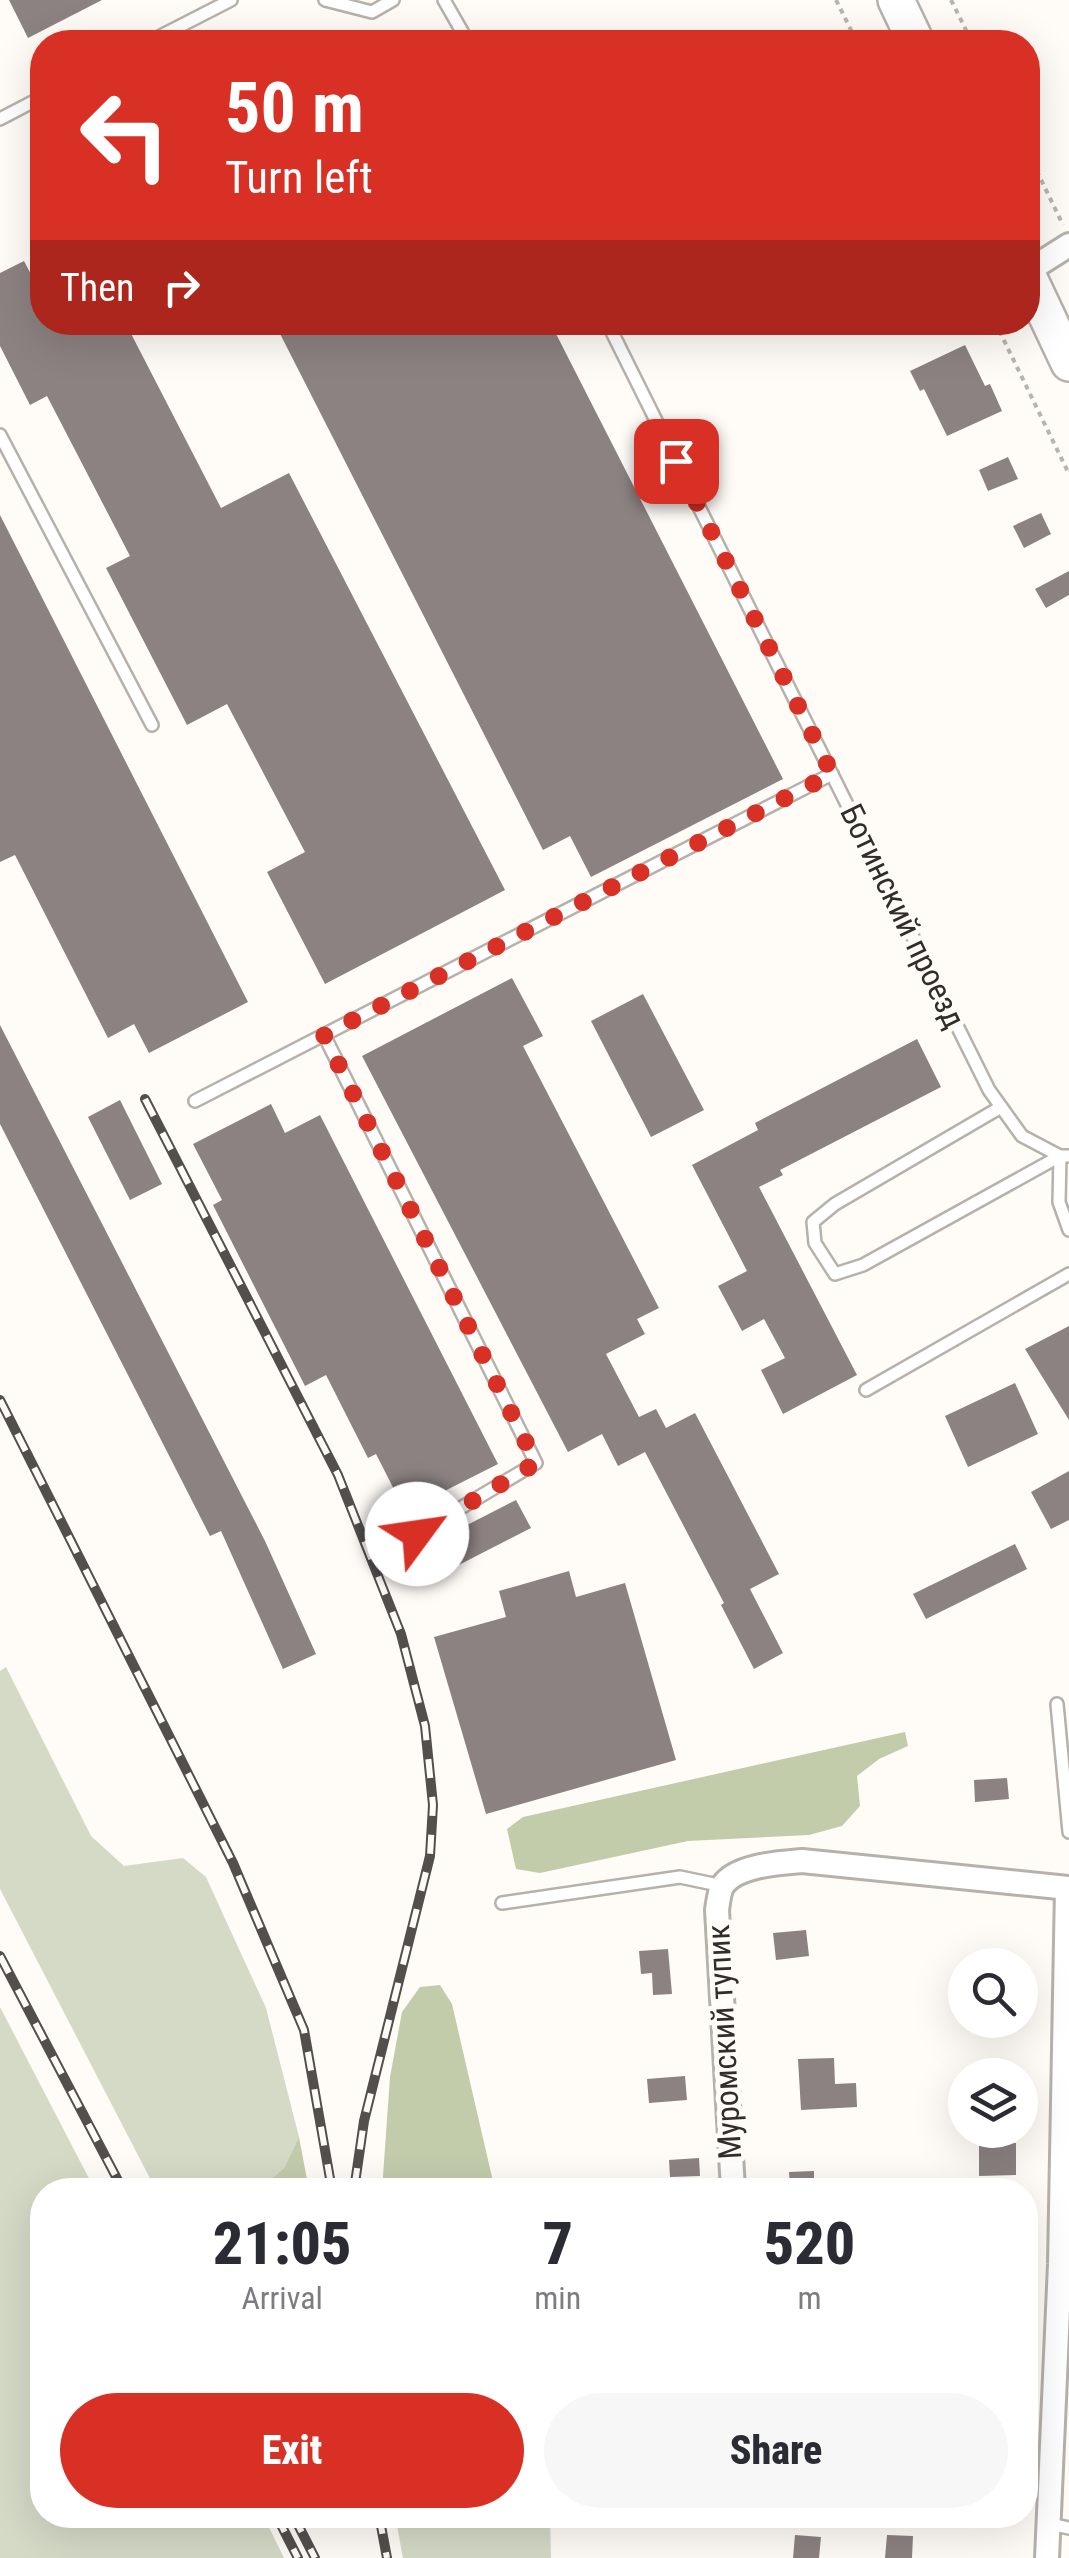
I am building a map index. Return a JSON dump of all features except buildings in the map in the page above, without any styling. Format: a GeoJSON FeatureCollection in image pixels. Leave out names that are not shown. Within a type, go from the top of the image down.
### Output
{"type":"FeatureCollection","features":[{"type":"Feature","properties":{"kind":"main road"},"geometry":{"type":"LineString","coordinates":[[896,0],[910,30]]}},
{"type":"Feature","properties":{"kind":"main road"},"geometry":{"type":"LineString","coordinates":[[1040,300],[1069,362]]}},
{"type":"Feature","properties":{"kind":"street"},"geometry":{"type":"LineString","coordinates":[[1040,266],[1069,245]]}},
{"type":"Feature","properties":{"kind":"street","name":"Муромский тупик"},"geometry":{"type":"LineString","coordinates":[[732,2178],[716,1910],[722,1886],[741,1872],[762,1865],[802,1861],[1068,1882]]}},
{"type":"Feature","properties":{"kind":"street"},"geometry":{"type":"LineString","coordinates":[[1048,2558],[1060,2526],[1060,2264],[1068,1882]]}},
{"type":"Feature","properties":{"kind":"lane"},"geometry":{"type":"LineString","coordinates":[[172,30],[231,0]]}},
{"type":"Feature","properties":{"kind":"lane"},"geometry":{"type":"LineString","coordinates":[[325,0],[372,12],[393,0]]}},
{"type":"Feature","properties":{"kind":"lane"},"geometry":{"type":"LineString","coordinates":[[444,0],[461,30]]}},
{"type":"Feature","properties":{"kind":"lane"},"geometry":{"type":"LineString","coordinates":[[0,119],[30,103]]}},
{"type":"Feature","properties":{"kind":"lane","name":"Ботинский проезд"},"geometry":{"type":"LineString","coordinates":[[613,335],[989,1090],[1022,1136],[1064,1156]]}},
{"type":"Feature","properties":{"kind":"lane"},"geometry":{"type":"LineString","coordinates":[[0,435],[152,725]]}},
{"type":"Feature","properties":{"kind":"lane"},"geometry":{"type":"LineString","coordinates":[[195,1101],[832,774]]}},
{"type":"Feature","properties":{"kind":"lane"},"geometry":{"type":"LineString","coordinates":[[324,1035],[536,1463],[417,1534]]}},
{"type":"Feature","properties":{"kind":"lane"},"geometry":{"type":"LineString","coordinates":[[1001,1107],[835,1204],[813,1222],[815,1243],[835,1274],[863,1266],[1064,1156]]}},
{"type":"Feature","properties":{"kind":"lane"},"geometry":{"type":"LineString","coordinates":[[1064,1156],[1059,1202],[1069,1230]]}},
{"type":"Feature","properties":{"kind":"lane"},"geometry":{"type":"LineString","coordinates":[[866,1390],[1069,1274]]}},
{"type":"Feature","properties":{"kind":"lane"},"geometry":{"type":"LineString","coordinates":[[1057,1704],[1069,1832]]}},
{"type":"Feature","properties":{"kind":"lane"},"geometry":{"type":"LineString","coordinates":[[502,1903],[680,1877],[722,1886]]}},
{"type":"Feature","properties":{"kind":"path"},"geometry":{"type":"LineString","coordinates":[[836,0],[851,30]]}},
{"type":"Feature","properties":{"kind":"path"},"geometry":{"type":"LineString","coordinates":[[951,0],[966,30]]}},
{"type":"Feature","properties":{"kind":"path"},"geometry":{"type":"LineString","coordinates":[[1040,177],[1069,236]]}},
{"type":"Feature","properties":{"kind":"path"},"geometry":{"type":"LineString","coordinates":[[1000,335],[1069,474]]}},
{"type":"Feature","properties":{"kind":"green space"},"geometry":{"type":"Polygon","coordinates":[[[6,1667],[91,1836],[124,1866],[183,1858],[206,1877],[266,2008],[299,2137],[284,2168],[272,2178],[150,2178],[0,1889],[0,1671],[6,1667]]]}},
{"type":"Feature","properties":{"kind":"green space"},"geometry":{"type":"Polygon","coordinates":[[[905,1732],[908,1746],[879,1759],[857,1776],[860,1806],[842,1826],[809,1835],[688,1841],[540,1873],[516,1869],[507,1829],[523,1817],[905,1732]]]}},
{"type":"Feature","properties":{"kind":"green space"},"geometry":{"type":"Polygon","coordinates":[[[440,1985],[452,2004],[492,2178],[383,2178],[390,2077],[402,2012],[420,1987],[440,1985]]]}},
{"type":"Feature","properties":{"kind":"green space"},"geometry":{"type":"Polygon","coordinates":[[[0,2007],[89,2178],[30,2178],[30,2528],[269,2528],[284,2558],[0,2558],[0,2007]]]}},
{"type":"Feature","properties":{"kind":"green space"},"geometry":{"type":"Polygon","coordinates":[[[299,2137],[307,2178],[272,2178],[284,2168],[299,2137]]]}},
{"type":"Feature","properties":{"kind":"green space"},"geometry":{"type":"Polygon","coordinates":[[[397,2528],[550,2528],[551,2558],[403,2558],[397,2528]]]}},
{"type":"Feature","properties":{"kind":"railway"},"geometry":{"type":"LineString","coordinates":[[145,1099],[338,1475],[401,1634],[425,1726],[433,1805],[430,1856],[364,2121],[356,2178]]}},
{"type":"Feature","properties":{"kind":"railway"},"geometry":{"type":"LineString","coordinates":[[0,1400],[233,1863],[304,2030],[330,2178]]}},
{"type":"Feature","properties":{"kind":"railway"},"geometry":{"type":"LineString","coordinates":[[0,1956],[117,2178]]}},
{"type":"Feature","properties":{"kind":"railway"},"geometry":{"type":"LineString","coordinates":[[283,2528],[298,2558]]}},
{"type":"Feature","properties":{"kind":"railway"},"geometry":{"type":"LineString","coordinates":[[300,2528],[315,2558]]}},
{"type":"Feature","properties":{"kind":"railway"},"geometry":{"type":"LineString","coordinates":[[381,2528],[387,2558]]}},
{"type":"Feature","properties":{"kind":"route"},"geometry":{"type":"LineString","coordinates":[[417,1534],[536,1463],[324,1035],[832,774],[676,461]]}}]}
